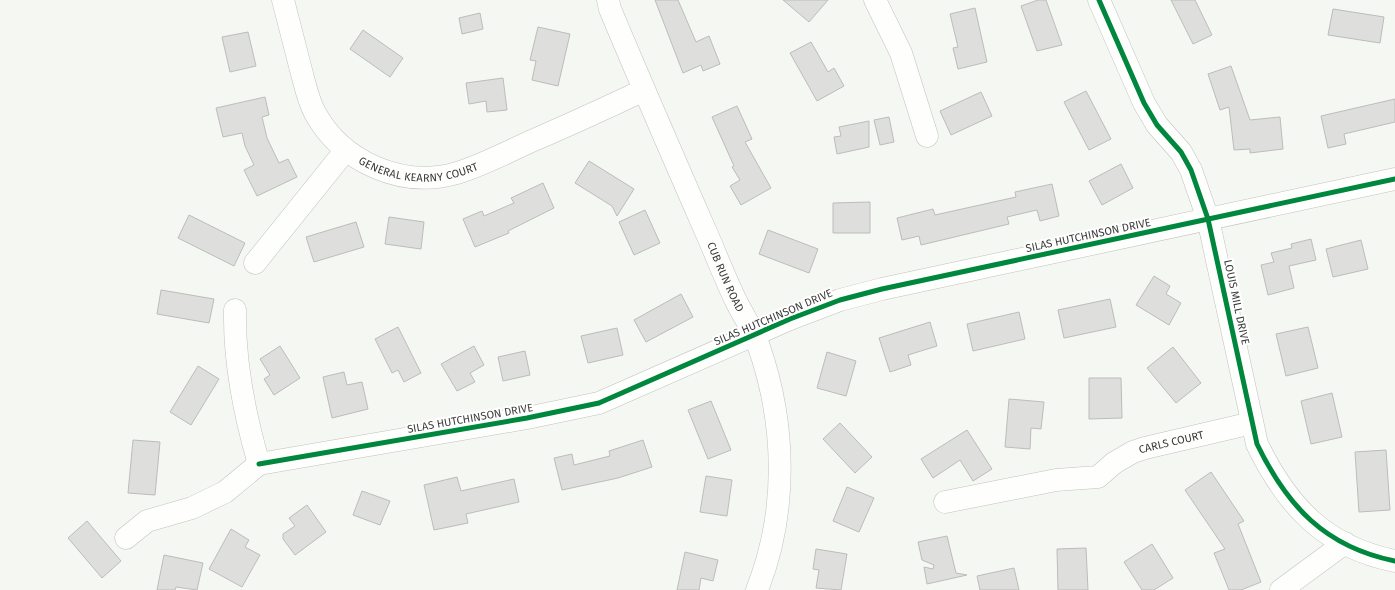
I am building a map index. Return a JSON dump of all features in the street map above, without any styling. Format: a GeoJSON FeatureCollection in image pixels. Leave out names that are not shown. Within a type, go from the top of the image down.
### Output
{"type":"FeatureCollection","features":[{"type":"Feature","properties":{"kind":"street","name":"GENERAL KEARNY COURT"},"geometry":{"type":"LineString","coordinates":[[283,0],[309,100],[321,124],[346,151],[364,163],[382,171],[404,176],[438,177],[473,167],[644,90]]}},
{"type":"Feature","properties":{"kind":"street","name":"CUB RUN ROAD"},"geometry":{"type":"LineString","coordinates":[[608,0],[644,90],[736,302],[759,347],[771,393],[778,429],[780,464],[778,511],[770,549],[757,590]]}},
{"type":"Feature","properties":{"kind":"street"},"geometry":{"type":"LineString","coordinates":[[875,0],[901,53],[927,136]]}},
{"type":"Feature","properties":{"kind":"street","name":"LOUIS MILL DRIVE"},"geometry":{"type":"LineString","coordinates":[[1099,0],[1144,103],[1158,125],[1181,152],[1191,170],[1208,219],[1252,423],[1257,444],[1262,456],[1271,473],[1289,499],[1305,517],[1323,532],[1365,553],[1395,561]]}},
{"type":"Feature","properties":{"kind":"street"},"geometry":{"type":"LineString","coordinates":[[255,263],[346,151]]}},
{"type":"Feature","properties":{"kind":"street","name":"SILAS HUTCHINSON DRIVE"},"geometry":{"type":"LineString","coordinates":[[258,464],[527,418],[599,403],[754,335],[840,300],[882,289],[1395,179]]}},
{"type":"Feature","properties":{"kind":"street"},"geometry":{"type":"LineString","coordinates":[[126,538],[147,521],[192,508],[225,492],[258,464],[245,417],[236,356],[235,310]]}},
{"type":"Feature","properties":{"kind":"street","name":"CARLS COURT"},"geometry":{"type":"LineString","coordinates":[[945,502],[1056,480],[1098,477],[1114,463],[1133,452],[1252,423]]}},
{"type":"Feature","properties":{"kind":"street"},"geometry":{"type":"LineString","coordinates":[[1281,590],[1345,543]]}},
{"type":"Feature","properties":{"kind":"building"},"geometry":{"type":"Polygon","coordinates":[[[655,0],[678,0],[696,42],[709,36],[720,64],[703,71],[701,65],[683,73],[655,0]]]}},
{"type":"Feature","properties":{"kind":"building"},"geometry":{"type":"Polygon","coordinates":[[[783,0],[828,0],[809,22],[783,0]]]}},
{"type":"Feature","properties":{"kind":"building"},"geometry":{"type":"Polygon","coordinates":[[[1038,0],[1046,0],[1062,45],[1037,51],[1021,6],[1038,0]]]}},
{"type":"Feature","properties":{"kind":"building"},"geometry":{"type":"Polygon","coordinates":[[[1171,0],[1195,0],[1212,35],[1193,44],[1171,0]]]}},
{"type":"Feature","properties":{"kind":"building"},"geometry":{"type":"Polygon","coordinates":[[[975,8],[987,62],[958,69],[953,48],[958,47],[950,14],[975,8]]]}},
{"type":"Feature","properties":{"kind":"building"},"geometry":{"type":"Polygon","coordinates":[[[1333,9],[1384,17],[1380,43],[1328,35],[1333,9]]]}},
{"type":"Feature","properties":{"kind":"building"},"geometry":{"type":"Polygon","coordinates":[[[480,13],[483,29],[462,34],[459,18],[480,13]]]}},
{"type":"Feature","properties":{"kind":"building"},"geometry":{"type":"Polygon","coordinates":[[[538,27],[570,34],[558,86],[532,80],[536,61],[530,60],[538,27]]]}},
{"type":"Feature","properties":{"kind":"building"},"geometry":{"type":"Polygon","coordinates":[[[363,30],[403,58],[390,77],[350,49],[363,30]]]}},
{"type":"Feature","properties":{"kind":"building"},"geometry":{"type":"Polygon","coordinates":[[[248,32],[256,66],[230,72],[222,37],[248,32]]]}},
{"type":"Feature","properties":{"kind":"building"},"geometry":{"type":"Polygon","coordinates":[[[811,42],[828,72],[834,68],[844,86],[817,101],[790,53],[811,42]]]}},
{"type":"Feature","properties":{"kind":"building"},"geometry":{"type":"Polygon","coordinates":[[[1231,66],[1250,120],[1280,117],[1283,149],[1250,153],[1250,149],[1234,150],[1229,107],[1220,110],[1208,74],[1231,66]]]}},
{"type":"Feature","properties":{"kind":"building"},"geometry":{"type":"Polygon","coordinates":[[[503,78],[507,110],[487,112],[486,101],[469,104],[466,83],[503,78]]]}},
{"type":"Feature","properties":{"kind":"building"},"geometry":{"type":"Polygon","coordinates":[[[1086,91],[1111,139],[1089,150],[1064,102],[1086,91]]]}},
{"type":"Feature","properties":{"kind":"building"},"geometry":{"type":"Polygon","coordinates":[[[981,92],[992,116],[951,135],[940,111],[981,92]]]}},
{"type":"Feature","properties":{"kind":"building"},"geometry":{"type":"Polygon","coordinates":[[[265,97],[269,115],[262,117],[267,138],[279,163],[288,159],[297,177],[257,196],[244,170],[254,165],[245,146],[242,133],[223,137],[216,108],[265,97]]]}},
{"type":"Feature","properties":{"kind":"building"},"geometry":{"type":"Polygon","coordinates":[[[1395,99],[1395,122],[1344,134],[1346,144],[1328,148],[1321,116],[1395,99]]]}},
{"type":"Feature","properties":{"kind":"building"},"geometry":{"type":"Polygon","coordinates":[[[737,106],[752,139],[745,142],[771,188],[741,205],[730,186],[740,180],[732,167],[734,166],[712,117],[737,106]]]}},
{"type":"Feature","properties":{"kind":"building"},"geometry":{"type":"Polygon","coordinates":[[[889,117],[894,142],[880,145],[874,120],[889,117]]]}},
{"type":"Feature","properties":{"kind":"building"},"geometry":{"type":"Polygon","coordinates":[[[869,121],[869,147],[837,154],[834,137],[841,136],[839,127],[869,121]]]}},
{"type":"Feature","properties":{"kind":"building"},"geometry":{"type":"Polygon","coordinates":[[[589,161],[634,189],[617,216],[612,206],[575,183],[589,161]]]}},
{"type":"Feature","properties":{"kind":"building"},"geometry":{"type":"Polygon","coordinates":[[[1121,164],[1133,188],[1102,205],[1089,181],[1121,164]]]}},
{"type":"Feature","properties":{"kind":"building"},"geometry":{"type":"Polygon","coordinates":[[[543,183],[554,208],[508,231],[509,233],[475,247],[463,219],[482,211],[484,216],[514,203],[511,198],[543,183]]]}},
{"type":"Feature","properties":{"kind":"building"},"geometry":{"type":"Polygon","coordinates":[[[1052,184],[1059,216],[1040,221],[1037,210],[1007,217],[1009,224],[921,245],[919,236],[902,240],[897,218],[933,209],[935,215],[1016,197],[1015,192],[1052,184]]]}},
{"type":"Feature","properties":{"kind":"building"},"geometry":{"type":"Polygon","coordinates":[[[870,202],[870,233],[833,233],[833,203],[870,202]]]}},
{"type":"Feature","properties":{"kind":"building"},"geometry":{"type":"Polygon","coordinates":[[[645,210],[660,243],[634,255],[619,222],[645,210]]]}},
{"type":"Feature","properties":{"kind":"building"},"geometry":{"type":"Polygon","coordinates":[[[189,215],[245,243],[234,266],[178,238],[189,215]]]}},
{"type":"Feature","properties":{"kind":"building"},"geometry":{"type":"Polygon","coordinates":[[[389,217],[424,222],[421,249],[385,244],[389,217]]]}},
{"type":"Feature","properties":{"kind":"building"},"geometry":{"type":"Polygon","coordinates":[[[356,222],[364,247],[314,262],[306,237],[356,222]]]}},
{"type":"Feature","properties":{"kind":"building"},"geometry":{"type":"Polygon","coordinates":[[[768,230],[818,249],[809,273],[759,254],[768,230]]]}},
{"type":"Feature","properties":{"kind":"building"},"geometry":{"type":"Polygon","coordinates":[[[1311,239],[1316,260],[1289,266],[1294,288],[1268,295],[1261,265],[1274,262],[1271,253],[1292,248],[1291,244],[1311,239]]]}},
{"type":"Feature","properties":{"kind":"building"},"geometry":{"type":"Polygon","coordinates":[[[1361,240],[1368,269],[1333,277],[1326,249],[1361,240]]]}},
{"type":"Feature","properties":{"kind":"building"},"geometry":{"type":"Polygon","coordinates":[[[1154,276],[1170,286],[1166,294],[1181,303],[1169,325],[1136,305],[1154,276]]]}},
{"type":"Feature","properties":{"kind":"building"},"geometry":{"type":"Polygon","coordinates":[[[161,290],[214,299],[209,323],[157,314],[161,290]]]}},
{"type":"Feature","properties":{"kind":"building"},"geometry":{"type":"Polygon","coordinates":[[[681,294],[693,317],[646,342],[634,320],[681,294]]]}},
{"type":"Feature","properties":{"kind":"building"},"geometry":{"type":"Polygon","coordinates":[[[1110,299],[1116,327],[1064,338],[1058,310],[1110,299]]]}},
{"type":"Feature","properties":{"kind":"building"},"geometry":{"type":"Polygon","coordinates":[[[1019,312],[1025,339],[973,351],[967,324],[1019,312]]]}},
{"type":"Feature","properties":{"kind":"building"},"geometry":{"type":"Polygon","coordinates":[[[930,322],[937,346],[908,355],[911,365],[890,372],[879,338],[930,322]]]}},
{"type":"Feature","properties":{"kind":"building"},"geometry":{"type":"Polygon","coordinates":[[[398,327],[421,373],[404,382],[398,370],[392,373],[375,339],[398,327]]]}},
{"type":"Feature","properties":{"kind":"building"},"geometry":{"type":"Polygon","coordinates":[[[1308,327],[1318,368],[1286,376],[1276,334],[1308,327]]]}},
{"type":"Feature","properties":{"kind":"building"},"geometry":{"type":"Polygon","coordinates":[[[617,328],[623,355],[588,363],[581,336],[617,328]]]}},
{"type":"Feature","properties":{"kind":"building"},"geometry":{"type":"Polygon","coordinates":[[[280,346],[300,378],[274,395],[264,379],[270,375],[260,359],[280,346]]]}},
{"type":"Feature","properties":{"kind":"building"},"geometry":{"type":"Polygon","coordinates":[[[474,346],[484,365],[470,373],[475,382],[457,391],[441,364],[474,346]]]}},
{"type":"Feature","properties":{"kind":"building"},"geometry":{"type":"Polygon","coordinates":[[[1173,347],[1201,383],[1176,403],[1147,368],[1173,347]]]}},
{"type":"Feature","properties":{"kind":"building"},"geometry":{"type":"Polygon","coordinates":[[[525,351],[530,375],[503,381],[498,357],[525,351]]]}},
{"type":"Feature","properties":{"kind":"building"},"geometry":{"type":"Polygon","coordinates":[[[827,352],[856,361],[846,396],[817,388],[827,352]]]}},
{"type":"Feature","properties":{"kind":"building"},"geometry":{"type":"Polygon","coordinates":[[[198,366],[219,379],[191,425],[170,412],[198,366]]]}},
{"type":"Feature","properties":{"kind":"building"},"geometry":{"type":"Polygon","coordinates":[[[344,372],[347,385],[362,382],[368,409],[332,418],[323,377],[344,372]]]}},
{"type":"Feature","properties":{"kind":"building"},"geometry":{"type":"Polygon","coordinates":[[[1089,378],[1121,378],[1122,418],[1089,419],[1089,378]]]}},
{"type":"Feature","properties":{"kind":"building"},"geometry":{"type":"Polygon","coordinates":[[[1332,393],[1342,437],[1311,444],[1301,401],[1332,393]]]}},
{"type":"Feature","properties":{"kind":"building"},"geometry":{"type":"Polygon","coordinates":[[[1009,399],[1044,402],[1041,429],[1031,428],[1030,449],[1005,447],[1009,399]]]}},
{"type":"Feature","properties":{"kind":"building"},"geometry":{"type":"Polygon","coordinates":[[[711,401],[731,450],[708,459],[688,410],[711,401]]]}},
{"type":"Feature","properties":{"kind":"building"},"geometry":{"type":"Polygon","coordinates":[[[840,423],[872,457],[855,473],[823,439],[840,423]]]}},
{"type":"Feature","properties":{"kind":"building"},"geometry":{"type":"Polygon","coordinates":[[[967,430],[992,469],[973,481],[960,460],[933,478],[921,459],[967,430]]]}},
{"type":"Feature","properties":{"kind":"building"},"geometry":{"type":"Polygon","coordinates":[[[133,440],[160,442],[155,495],[128,493],[133,440]]]}},
{"type":"Feature","properties":{"kind":"building"},"geometry":{"type":"Polygon","coordinates":[[[643,440],[652,467],[618,478],[562,490],[554,458],[572,454],[574,465],[610,456],[609,451],[643,440]]]}},
{"type":"Feature","properties":{"kind":"building"},"geometry":{"type":"Polygon","coordinates":[[[1386,450],[1390,510],[1359,512],[1355,452],[1386,450]]]}},
{"type":"Feature","properties":{"kind":"building"},"geometry":{"type":"Polygon","coordinates":[[[1211,472],[1244,521],[1238,524],[1261,582],[1241,590],[1229,590],[1214,553],[1225,549],[1185,490],[1211,472]]]}},
{"type":"Feature","properties":{"kind":"building"},"geometry":{"type":"Polygon","coordinates":[[[706,476],[732,480],[727,516],[700,512],[706,476]]]}},
{"type":"Feature","properties":{"kind":"building"},"geometry":{"type":"Polygon","coordinates":[[[457,477],[461,491],[514,479],[519,502],[466,514],[468,523],[434,530],[424,485],[457,477]]]}},
{"type":"Feature","properties":{"kind":"building"},"geometry":{"type":"Polygon","coordinates":[[[847,487],[874,498],[859,532],[833,521],[847,487]]]}},
{"type":"Feature","properties":{"kind":"building"},"geometry":{"type":"Polygon","coordinates":[[[362,491],[390,501],[380,525],[353,515],[362,491]]]}},
{"type":"Feature","properties":{"kind":"building"},"geometry":{"type":"Polygon","coordinates":[[[307,505],[326,532],[295,555],[283,539],[283,534],[295,526],[289,518],[307,505]]]}},
{"type":"Feature","properties":{"kind":"building"},"geometry":{"type":"Polygon","coordinates":[[[87,521],[121,561],[102,578],[68,538],[87,521]]]}},
{"type":"Feature","properties":{"kind":"building"},"geometry":{"type":"Polygon","coordinates":[[[231,529],[249,540],[245,547],[260,555],[242,587],[209,569],[231,529]]]}},
{"type":"Feature","properties":{"kind":"building"},"geometry":{"type":"Polygon","coordinates":[[[947,536],[956,573],[967,575],[927,584],[924,567],[933,569],[934,565],[922,560],[918,542],[947,536]]]}},
{"type":"Feature","properties":{"kind":"building"},"geometry":{"type":"Polygon","coordinates":[[[1152,544],[1173,578],[1154,590],[1142,590],[1124,562],[1152,544]]]}},
{"type":"Feature","properties":{"kind":"building"},"geometry":{"type":"Polygon","coordinates":[[[1086,548],[1088,590],[1058,590],[1057,549],[1086,548]]]}},
{"type":"Feature","properties":{"kind":"building"},"geometry":{"type":"Polygon","coordinates":[[[816,549],[847,554],[841,590],[816,588],[819,570],[813,569],[816,549]]]}},
{"type":"Feature","properties":{"kind":"building"},"geometry":{"type":"Polygon","coordinates":[[[685,552],[718,560],[713,581],[701,578],[699,590],[677,590],[685,552]]]}},
{"type":"Feature","properties":{"kind":"building"},"geometry":{"type":"Polygon","coordinates":[[[164,555],[203,563],[197,590],[176,587],[175,590],[157,590],[164,555]]]}},
{"type":"Feature","properties":{"kind":"building"},"geometry":{"type":"Polygon","coordinates":[[[1014,568],[1019,590],[980,590],[977,576],[1014,568]]]}},
{"type":"Feature","properties":{"kind":"cycle path"},"geometry":{"type":"LineString","coordinates":[[1099,0],[1144,103],[1157,125],[1181,152],[1191,170],[1208,219],[1257,444],[1281,486],[1295,505],[1311,520],[1328,534],[1348,546],[1395,561]]}},
{"type":"Feature","properties":{"kind":"cycle path"},"geometry":{"type":"LineString","coordinates":[[259,464],[527,418],[599,403],[790,319],[840,300],[882,289],[1395,179]]}}]}
